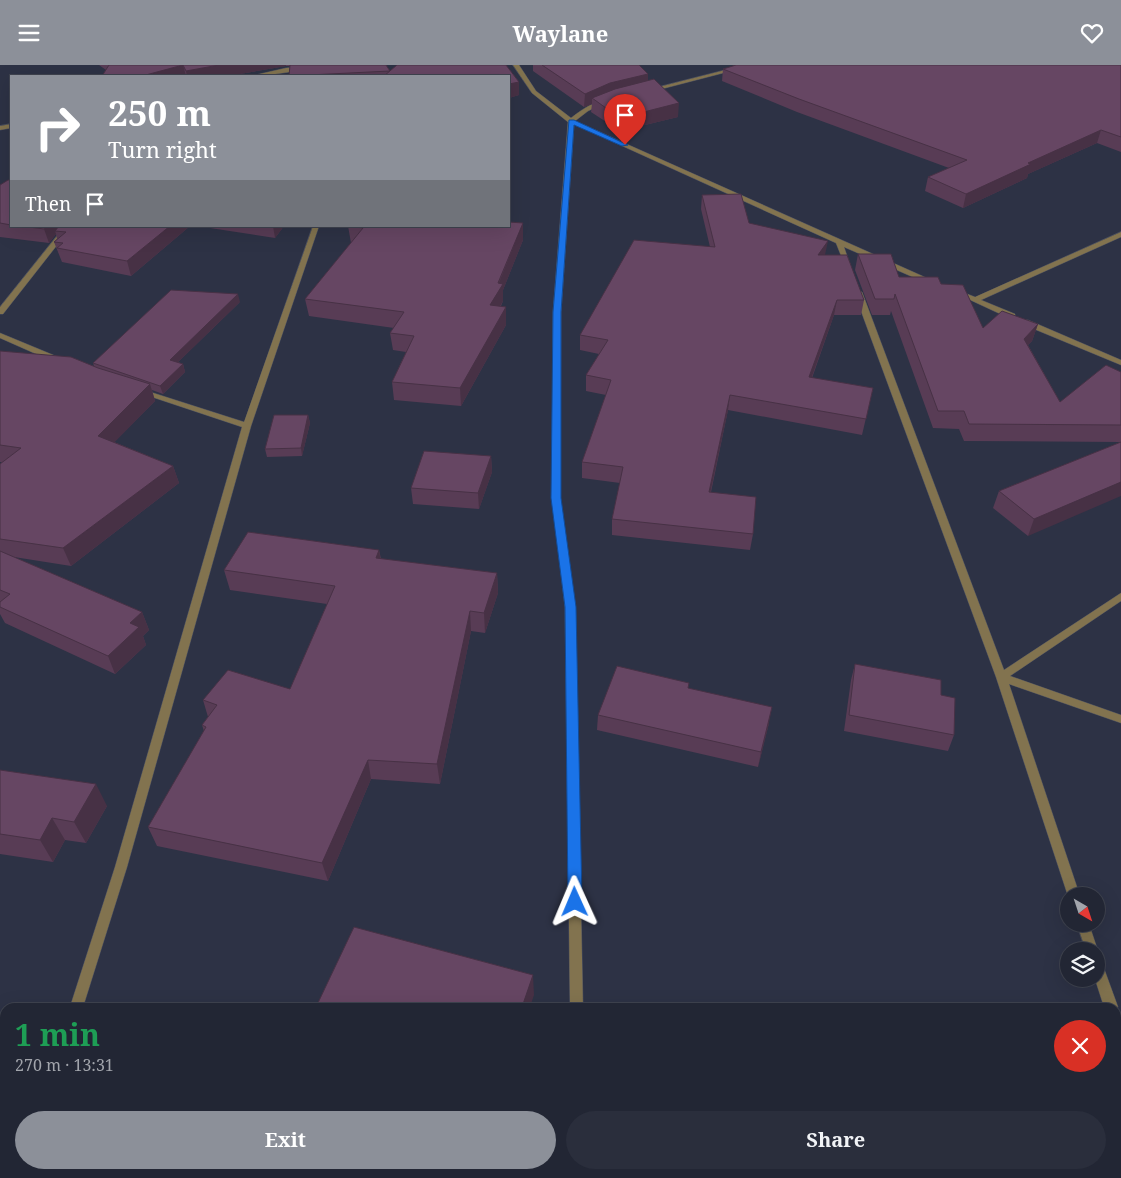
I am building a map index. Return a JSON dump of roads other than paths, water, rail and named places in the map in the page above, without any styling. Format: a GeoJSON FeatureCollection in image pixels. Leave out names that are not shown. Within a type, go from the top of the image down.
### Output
{"type":"FeatureCollection","features":[{"type":"Feature","properties":{"kind":"street"},"geometry":{"type":"LineString","coordinates":[[516,65],[534,92],[571,121],[939,285]]}},
{"type":"Feature","properties":{"kind":"street"},"geometry":{"type":"LineString","coordinates":[[637,93],[751,65]]}},
{"type":"Feature","properties":{"kind":"street"},"geometry":{"type":"LineString","coordinates":[[259,75],[286,69],[313,69]]}},
{"type":"Feature","properties":{"kind":"street"},"geometry":{"type":"LineString","coordinates":[[576,1003],[570,607],[556,498],[557,312],[571,121],[586,110],[612,99]]}},
{"type":"Feature","properties":{"kind":"street"},"geometry":{"type":"LineString","coordinates":[[0,312],[68,227]]}},
{"type":"Feature","properties":{"kind":"street"},"geometry":{"type":"LineString","coordinates":[[77,1003],[121,867],[247,426],[316,227]]}},
{"type":"Feature","properties":{"kind":"street"},"geometry":{"type":"LineString","coordinates":[[975,300],[1121,234]]}},
{"type":"Feature","properties":{"kind":"street"},"geometry":{"type":"LineString","coordinates":[[840,242],[852,276]]}},
{"type":"Feature","properties":{"kind":"street"},"geometry":{"type":"LineString","coordinates":[[855,285],[1001,677],[1071,887]]}},
{"type":"Feature","properties":{"kind":"street"},"geometry":{"type":"LineString","coordinates":[[948,289],[1121,363]]}},
{"type":"Feature","properties":{"kind":"street"},"geometry":{"type":"LineString","coordinates":[[0,335],[62,362]]}},
{"type":"Feature","properties":{"kind":"street"},"geometry":{"type":"LineString","coordinates":[[135,390],[247,426]]}},
{"type":"Feature","properties":{"kind":"street"},"geometry":{"type":"LineString","coordinates":[[1001,677],[1121,596]]}},
{"type":"Feature","properties":{"kind":"street"},"geometry":{"type":"LineString","coordinates":[[1001,677],[1121,719]]}},
{"type":"Feature","properties":{"kind":"street"},"geometry":{"type":"LineString","coordinates":[[1104,987],[1110,1003]]}}]}
